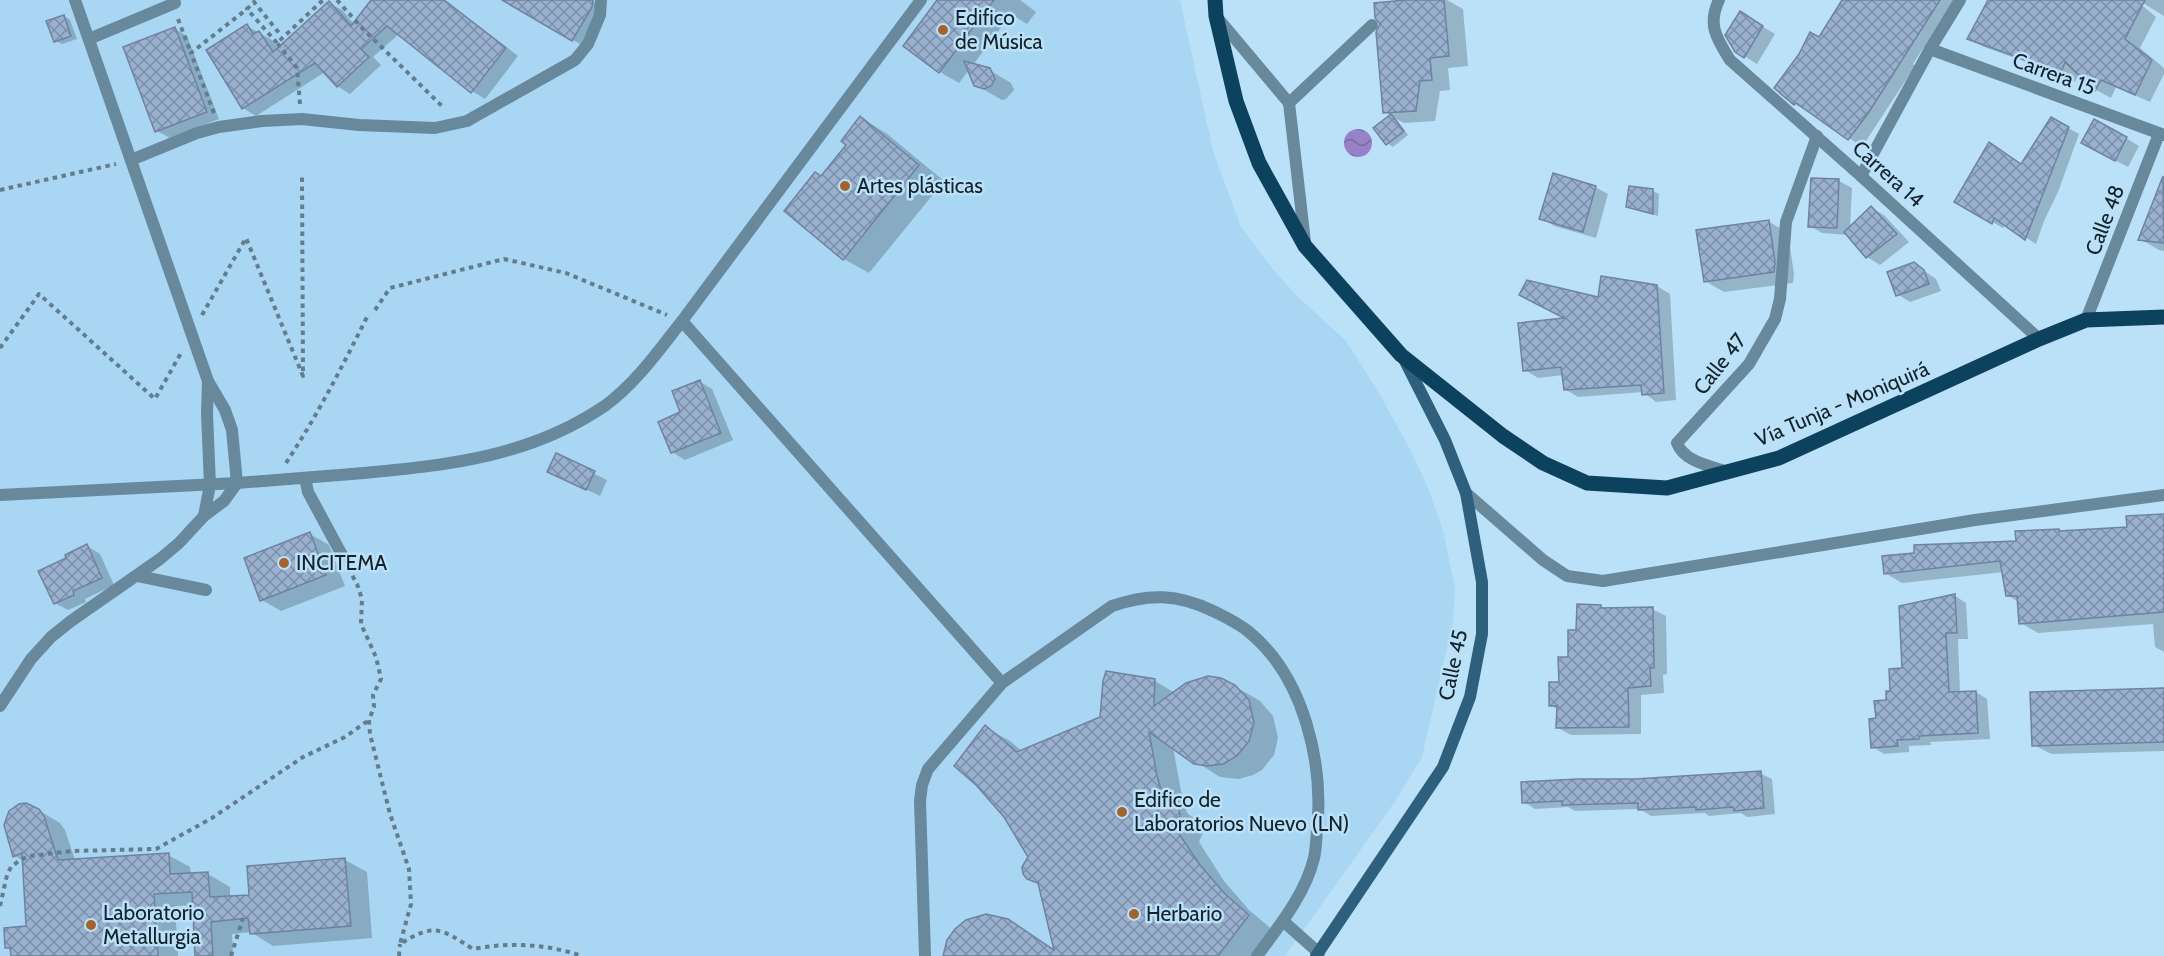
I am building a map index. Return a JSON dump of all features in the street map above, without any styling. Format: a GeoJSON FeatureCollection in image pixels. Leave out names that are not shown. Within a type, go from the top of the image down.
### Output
{"type":"FeatureCollection","features":[{"type":"Feature","properties":{"kind":"main road","name":"Vía Tunja - Moniquirá"},"geometry":{"type":"LineString","coordinates":[[1215,0],[1216,16],[1236,101],[1259,163],[1305,246],[1401,355],[1503,436],[1543,463],[1587,483],[1667,488],[1779,458],[2039,339],[2086,320],[2164,317]]}},
{"type":"Feature","properties":{"kind":"street"},"geometry":{"type":"LineString","coordinates":[[0,706],[31,659],[51,637],[138,576],[179,543],[204,516],[224,501],[237,483],[232,430],[225,410],[208,381],[75,0]]}},
{"type":"Feature","properties":{"kind":"street"},"geometry":{"type":"LineString","coordinates":[[131,160],[197,133],[219,127],[262,121],[302,119],[435,128],[467,121],[575,60],[588,44],[600,15],[601,0]]}},
{"type":"Feature","properties":{"kind":"street"},"geometry":{"type":"LineString","coordinates":[[0,495],[274,481],[440,466],[486,458],[526,446],[566,428],[607,404],[645,367],[682,321],[921,0]]}},
{"type":"Feature","properties":{"kind":"street","name":"Carrera 14"},"geometry":{"type":"LineString","coordinates":[[1719,0],[1714,17],[1715,35],[1730,60],[1817,136],[2039,339]]}},
{"type":"Feature","properties":{"kind":"street"},"geometry":{"type":"LineString","coordinates":[[1861,176],[1930,49],[1960,0]]}},
{"type":"Feature","properties":{"kind":"street"},"geometry":{"type":"LineString","coordinates":[[89,39],[175,9]]}},
{"type":"Feature","properties":{"kind":"street"},"geometry":{"type":"LineString","coordinates":[[1216,16],[1288,103],[1305,246]]}},
{"type":"Feature","properties":{"kind":"street"},"geometry":{"type":"LineString","coordinates":[[1288,103],[1372,25]]}},
{"type":"Feature","properties":{"kind":"street","name":"Carrera 15"},"geometry":{"type":"LineString","coordinates":[[1930,49],[2162,135]]}},
{"type":"Feature","properties":{"kind":"street","name":"Calle 48"},"geometry":{"type":"LineString","coordinates":[[2086,320],[2162,135]]}},
{"type":"Feature","properties":{"kind":"street","name":"Calle 47"},"geometry":{"type":"LineString","coordinates":[[1728,472],[1692,459],[1680,452],[1677,443],[1749,364],[1775,319],[1786,222],[1817,136]]}},
{"type":"Feature","properties":{"kind":"street"},"geometry":{"type":"LineString","coordinates":[[682,321],[1002,683]]}},
{"type":"Feature","properties":{"kind":"street","name":"Calle 45"},"geometry":{"type":"LineString","coordinates":[[1317,954],[1443,767],[1470,696],[1482,634],[1482,582],[1466,493],[1445,440],[1401,355]]}},
{"type":"Feature","properties":{"kind":"street"},"geometry":{"type":"LineString","coordinates":[[204,516],[210,485],[208,381]]}},
{"type":"Feature","properties":{"kind":"street"},"geometry":{"type":"LineString","coordinates":[[305,478],[308,492],[342,555]]}},
{"type":"Feature","properties":{"kind":"street"},"geometry":{"type":"LineString","coordinates":[[1466,493],[1543,560],[1567,576],[1603,580],[1975,520],[2164,495]]}},
{"type":"Feature","properties":{"kind":"street"},"geometry":{"type":"LineString","coordinates":[[138,576],[206,590]]}},
{"type":"Feature","properties":{"kind":"street"},"geometry":{"type":"LineString","coordinates":[[925,956],[921,801],[924,777],[928,769],[1002,683],[1112,606],[1131,599],[1152,596],[1190,601],[1226,617],[1249,632],[1270,654],[1296,697],[1310,735],[1319,784],[1314,857],[1306,881],[1283,921],[1257,956]]}},
{"type":"Feature","properties":{"kind":"street"},"geometry":{"type":"LineString","coordinates":[[1283,921],[1317,954]]}},
{"type":"Feature","properties":{"kind":"path"},"geometry":{"type":"LineString","coordinates":[[277,43],[322,0]]}},
{"type":"Feature","properties":{"kind":"path"},"geometry":{"type":"LineString","coordinates":[[337,0],[445,110]]}},
{"type":"Feature","properties":{"kind":"path"},"geometry":{"type":"LineString","coordinates":[[192,53],[247,9],[253,1],[279,33]]}},
{"type":"Feature","properties":{"kind":"path"},"geometry":{"type":"LineString","coordinates":[[175,9],[219,127]]}},
{"type":"Feature","properties":{"kind":"path"},"geometry":{"type":"LineString","coordinates":[[247,9],[297,68],[302,119]]}},
{"type":"Feature","properties":{"kind":"path"},"geometry":{"type":"LineString","coordinates":[[0,190],[100,170]]}},
{"type":"Feature","properties":{"kind":"path"},"geometry":{"type":"LineString","coordinates":[[200,318],[246,238],[303,376],[302,175]]}},
{"type":"Feature","properties":{"kind":"path"},"geometry":{"type":"LineString","coordinates":[[375,310],[390,288],[504,259],[566,273],[682,321]]}},
{"type":"Feature","properties":{"kind":"path"},"geometry":{"type":"LineString","coordinates":[[0,348],[39,294],[155,399],[183,349]]}},
{"type":"Feature","properties":{"kind":"path"},"geometry":{"type":"LineString","coordinates":[[274,481],[305,434],[334,383],[367,317]]}},
{"type":"Feature","properties":{"kind":"path"},"geometry":{"type":"LineString","coordinates":[[342,555],[362,599],[361,624],[379,668],[381,679],[373,694],[374,707],[369,720],[370,734],[390,814],[409,868],[411,904],[399,956]]}},
{"type":"Feature","properties":{"kind":"path"},"geometry":{"type":"LineString","coordinates":[[0,906],[7,875],[11,867],[20,860],[30,856],[72,851],[156,849],[212,818],[303,757],[345,737],[369,720]]}},
{"type":"Feature","properties":{"kind":"path"},"geometry":{"type":"LineString","coordinates":[[231,956],[243,918]]}},
{"type":"Feature","properties":{"kind":"path"},"geometry":{"type":"LineString","coordinates":[[400,944],[420,932],[436,929],[447,932],[473,950],[496,945],[530,945],[582,956]]}},
{"type":"Feature","properties":{"kind":"shaded area"},"geometry":{"type":"Polygon","coordinates":[[[0,0],[1180,0],[1213,151],[1241,227],[1297,296],[1346,341],[1379,393],[1411,451],[1429,490],[1443,531],[1455,588],[1453,621],[1422,757],[1396,800],[1285,956],[0,956],[0,0]]]}},
{"type":"Feature","properties":{"kind":"water"},"geometry":{"type":"Polygon","coordinates":[[[1358,129],[1368,133],[1372,143],[1368,153],[1358,157],[1348,153],[1344,143],[1348,133],[1358,129]]]}},
{"type":"Feature","properties":{"kind":"building"},"geometry":{"type":"Polygon","coordinates":[[[371,0],[444,0],[506,48],[471,93],[387,26],[361,49],[369,57],[337,87],[315,63],[242,109],[206,50],[247,24],[253,34],[259,31],[273,52],[329,1],[351,26],[371,0]]]}},
{"type":"Feature","properties":{"kind":"building"},"geometry":{"type":"Polygon","coordinates":[[[502,0],[593,0],[592,7],[572,41],[502,0]]]}},
{"type":"Feature","properties":{"kind":"building","name":"Edifico de Música"},"geometry":{"type":"Polygon","coordinates":[[[937,0],[994,0],[939,73],[903,46],[937,0]]]}},
{"type":"Feature","properties":{"kind":"building"},"geometry":{"type":"Polygon","coordinates":[[[1444,0],[1449,56],[1430,58],[1432,80],[1420,81],[1416,111],[1383,113],[1376,32],[1380,24],[1375,18],[1374,3],[1444,0]]]}},
{"type":"Feature","properties":{"kind":"building"},"geometry":{"type":"Polygon","coordinates":[[[1842,0],[1940,0],[1869,112],[1848,140],[1796,103],[1794,105],[1774,88],[1799,54],[1810,32],[1819,37],[1842,0]]]}},
{"type":"Feature","properties":{"kind":"building"},"geometry":{"type":"Polygon","coordinates":[[[1988,0],[2145,0],[2125,39],[2152,60],[2135,95],[2101,80],[2095,91],[2065,62],[2060,75],[2037,64],[1967,39],[1988,0]]]}},
{"type":"Feature","properties":{"kind":"building"},"geometry":{"type":"Polygon","coordinates":[[[1740,11],[1763,26],[1744,58],[1735,52],[1725,35],[1740,11]]]}},
{"type":"Feature","properties":{"kind":"building"},"geometry":{"type":"Polygon","coordinates":[[[64,15],[71,36],[54,42],[46,21],[64,15]]]}},
{"type":"Feature","properties":{"kind":"building"},"geometry":{"type":"Polygon","coordinates":[[[175,27],[207,112],[155,132],[123,47],[175,27]]]}},
{"type":"Feature","properties":{"kind":"building"},"geometry":{"type":"Polygon","coordinates":[[[964,61],[990,68],[995,79],[991,86],[984,89],[974,86],[964,61]]]}},
{"type":"Feature","properties":{"kind":"building"},"geometry":{"type":"Polygon","coordinates":[[[1391,114],[1404,131],[1386,145],[1373,128],[1391,114]]]}},
{"type":"Feature","properties":{"kind":"building","name":"Artes plásticas"},"geometry":{"type":"Polygon","coordinates":[[[860,116],[919,165],[843,260],[784,211],[815,172],[821,176],[846,145],[841,141],[860,116]]]}},
{"type":"Feature","properties":{"kind":"building"},"geometry":{"type":"Polygon","coordinates":[[[2051,117],[2069,127],[2025,240],[1994,218],[1992,224],[1954,202],[1989,142],[2021,164],[2051,117]]]}},
{"type":"Feature","properties":{"kind":"building"},"geometry":{"type":"Polygon","coordinates":[[[2094,119],[2127,137],[2115,161],[2081,143],[2094,119]]]}},
{"type":"Feature","properties":{"kind":"building"},"geometry":{"type":"Polygon","coordinates":[[[1553,173],[1596,186],[1583,232],[1539,219],[1553,173]]]}},
{"type":"Feature","properties":{"kind":"building"},"geometry":{"type":"Polygon","coordinates":[[[2163,176],[2164,243],[2138,240],[2163,176]]]}},
{"type":"Feature","properties":{"kind":"building"},"geometry":{"type":"Polygon","coordinates":[[[1811,178],[1839,179],[1837,228],[1808,227],[1811,178]]]}},
{"type":"Feature","properties":{"kind":"building"},"geometry":{"type":"Polygon","coordinates":[[[1629,186],[1653,189],[1653,214],[1626,207],[1629,186]]]}},
{"type":"Feature","properties":{"kind":"building"},"geometry":{"type":"Polygon","coordinates":[[[1871,206],[1897,234],[1866,258],[1844,232],[1871,206]]]}},
{"type":"Feature","properties":{"kind":"building"},"geometry":{"type":"Polygon","coordinates":[[[1769,220],[1775,262],[1774,272],[1704,282],[1696,230],[1769,220]]]}},
{"type":"Feature","properties":{"kind":"building"},"geometry":{"type":"Polygon","coordinates":[[[1914,262],[1924,270],[1929,284],[1896,296],[1887,272],[1914,262]]]}},
{"type":"Feature","properties":{"kind":"building"},"geometry":{"type":"Polygon","coordinates":[[[1601,276],[1657,285],[1664,393],[1642,395],[1641,385],[1564,390],[1561,367],[1523,371],[1518,323],[1564,318],[1519,295],[1527,280],[1598,297],[1601,276]]]}},
{"type":"Feature","properties":{"kind":"building"},"geometry":{"type":"Polygon","coordinates":[[[700,380],[721,433],[671,453],[658,422],[680,412],[672,391],[700,380]]]}},
{"type":"Feature","properties":{"kind":"building"},"geometry":{"type":"Polygon","coordinates":[[[556,453],[595,471],[586,490],[547,472],[556,453]]]}},
{"type":"Feature","properties":{"kind":"building"},"geometry":{"type":"Polygon","coordinates":[[[2164,514],[2164,612],[2019,624],[2017,596],[2006,596],[2000,561],[1884,574],[1882,556],[1914,553],[1914,545],[2016,541],[2015,531],[2127,527],[2126,516],[2164,514]]]}},
{"type":"Feature","properties":{"kind":"building","name":"INCITEMA"},"geometry":{"type":"Polygon","coordinates":[[[310,532],[326,575],[260,601],[244,558],[310,532]]]}},
{"type":"Feature","properties":{"kind":"building"},"geometry":{"type":"Polygon","coordinates":[[[87,544],[102,578],[73,591],[74,595],[54,604],[38,571],[66,558],[65,555],[87,544]]]}},
{"type":"Feature","properties":{"kind":"building"},"geometry":{"type":"Polygon","coordinates":[[[1955,594],[1957,633],[1946,633],[1949,692],[1976,691],[1978,733],[1919,736],[1919,739],[1897,740],[1898,746],[1871,748],[1869,719],[1876,718],[1874,701],[1886,700],[1886,691],[1890,691],[1889,669],[1902,668],[1899,606],[1955,594]]]}},
{"type":"Feature","properties":{"kind":"building"},"geometry":{"type":"Polygon","coordinates":[[[1577,604],[1601,605],[1601,608],[1653,607],[1654,668],[1650,668],[1651,686],[1628,688],[1629,727],[1556,728],[1557,706],[1549,706],[1549,682],[1559,682],[1558,657],[1568,657],[1568,630],[1576,630],[1577,604]]]}},
{"type":"Feature","properties":{"kind":"building","name":"Edifico de Laboratorios Nuevo (LN)"},"geometry":{"type":"Polygon","coordinates":[[[1106,671],[1155,679],[1154,706],[1186,683],[1208,676],[1221,678],[1235,685],[1249,700],[1254,723],[1249,741],[1237,756],[1223,764],[1208,766],[1194,764],[1149,732],[1164,800],[1176,805],[1179,809],[1180,816],[1175,828],[1200,865],[1225,894],[1249,915],[1218,956],[943,956],[947,940],[955,929],[966,920],[986,914],[1008,919],[1054,950],[1038,883],[1027,879],[1023,874],[1022,867],[1028,857],[1004,817],[976,785],[954,766],[985,725],[1017,752],[1100,717],[1106,671]]]}},
{"type":"Feature","properties":{"kind":"building"},"geometry":{"type":"Polygon","coordinates":[[[2164,688],[2164,742],[2032,746],[2030,692],[2164,688]]]}},
{"type":"Feature","properties":{"kind":"building"},"geometry":{"type":"Polygon","coordinates":[[[1761,771],[1764,808],[1734,811],[1733,807],[1696,810],[1696,807],[1638,810],[1638,803],[1562,805],[1562,801],[1522,803],[1521,782],[1635,779],[1761,771]]]}},
{"type":"Feature","properties":{"kind":"building"},"geometry":{"type":"Polygon","coordinates":[[[26,803],[39,809],[44,816],[58,860],[169,853],[170,874],[208,872],[210,897],[249,895],[247,866],[345,858],[351,926],[250,934],[248,918],[211,922],[213,956],[195,956],[192,892],[154,894],[158,956],[11,956],[10,948],[5,948],[4,928],[26,926],[22,853],[13,857],[4,825],[9,811],[19,804],[26,803]]]}},
{"type":"Feature","properties":{"kind":"place","name":"Edifico de Música"},"geometry":{"type":"Point","coordinates":[943,30]}},
{"type":"Feature","properties":{"kind":"place","name":"Artes plásticas"},"geometry":{"type":"Point","coordinates":[845,186]}},
{"type":"Feature","properties":{"kind":"place","name":"INCITEMA"},"geometry":{"type":"Point","coordinates":[284,563]}},
{"type":"Feature","properties":{"kind":"place","name":"Edifico de Laboratorios Nuevo (LN)"},"geometry":{"type":"Point","coordinates":[1122,812]}},
{"type":"Feature","properties":{"kind":"place","name":"Herbario"},"geometry":{"type":"Point","coordinates":[1134,914]}},
{"type":"Feature","properties":{"kind":"place","name":"Laboratorio Metallurgia"},"geometry":{"type":"Point","coordinates":[91,925]}}]}
